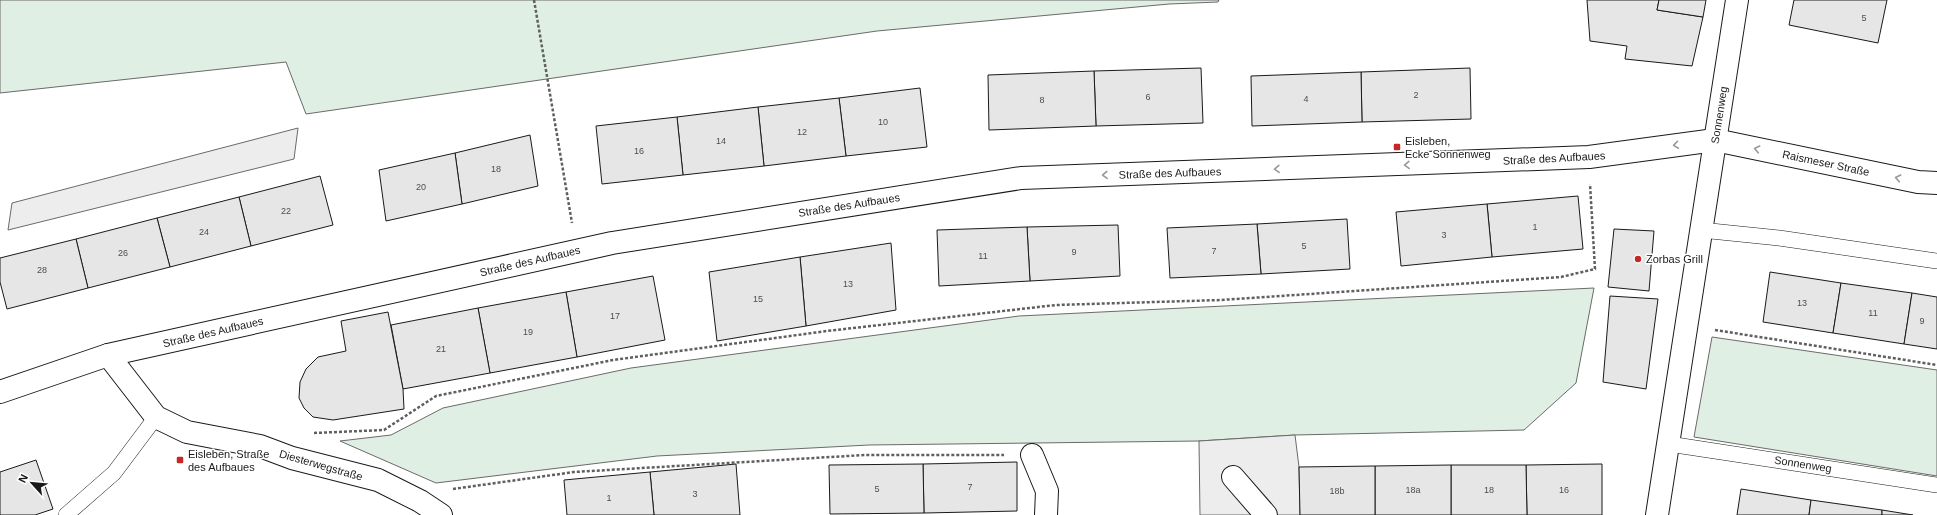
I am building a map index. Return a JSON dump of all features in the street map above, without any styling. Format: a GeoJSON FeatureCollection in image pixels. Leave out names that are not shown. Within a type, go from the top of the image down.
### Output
{"type":"FeatureCollection","features":[{"type":"Feature","properties":{"kind":"street","name":"Sonnenweg"},"geometry":{"type":"LineString","coordinates":[[1658,515],[1737,0]]}},
{"type":"Feature","properties":{"kind":"street","name":"Straße des Aufbaues"},"geometry":{"type":"LineString","coordinates":[[0,392],[108,355],[620,241],[1021,178],[1589,157],[1715,140]]}},
{"type":"Feature","properties":{"kind":"street","name":"Raismeser Straße"},"geometry":{"type":"LineString","coordinates":[[1715,140],[1918,182],[1937,183]]}},
{"type":"Feature","properties":{"kind":"street","name":"Diesterwegstraße"},"geometry":{"type":"LineString","coordinates":[[108,355],[156,417],[187,432],[260,446],[292,458],[378,480],[420,501],[441,515]]}},
{"type":"Feature","properties":{"kind":"street"},"geometry":{"type":"LineString","coordinates":[[1032,455],[1046,491],[1046,515]]}},
{"type":"Feature","properties":{"kind":"street"},"geometry":{"type":"LineString","coordinates":[[1233,477],[1266,515]]}},
{"type":"Feature","properties":{"kind":"lane"},"geometry":{"type":"LineString","coordinates":[[1701,230],[1779,238],[1937,261]]}},
{"type":"Feature","properties":{"kind":"lane"},"geometry":{"type":"LineString","coordinates":[[66,515],[114,473],[156,417]]}},
{"type":"Feature","properties":{"kind":"lane","name":"Sonnenweg"},"geometry":{"type":"LineString","coordinates":[[1668,444],[1937,485]]}},
{"type":"Feature","properties":{"kind":"path"},"geometry":{"type":"LineString","coordinates":[[534,0],[576,251]]}},
{"type":"Feature","properties":{"kind":"path"},"geometry":{"type":"LineString","coordinates":[[306,433],[384,430],[436,396],[613,360],[827,331],[1056,305],[1221,300],[1561,277],[1595,269],[1589,157]]}},
{"type":"Feature","properties":{"kind":"path"},"geometry":{"type":"LineString","coordinates":[[1686,325],[1937,365]]}},
{"type":"Feature","properties":{"kind":"path"},"geometry":{"type":"LineString","coordinates":[[420,501],[444,490],[574,472],[866,455],[1032,455]]}},
{"type":"Feature","properties":{"kind":"green space"},"geometry":{"type":"Polygon","coordinates":[[[0,0],[1219,0],[1218,2],[1169,4],[877,31],[306,114],[286,62],[0,93],[0,0]]]}},
{"type":"Feature","properties":{"kind":"green space"},"geometry":{"type":"Polygon","coordinates":[[[1594,288],[1576,383],[1524,430],[1295,435],[1199,441],[869,445],[657,456],[436,483],[340,441],[391,435],[443,408],[631,368],[1019,316],[1594,288]]]}},
{"type":"Feature","properties":{"kind":"green space"},"geometry":{"type":"Polygon","coordinates":[[[1712,337],[1937,370],[1937,476],[1694,437],[1712,337]]]}},
{"type":"Feature","properties":{"kind":"shaded area"},"geometry":{"type":"Polygon","coordinates":[[[298,128],[294,159],[8,230],[12,203],[298,128]]]}},
{"type":"Feature","properties":{"kind":"shaded area"},"geometry":{"type":"Polygon","coordinates":[[[1295,435],[1299,467],[1300,515],[1200,515],[1199,441],[1295,435]]]}},
{"type":"Feature","properties":{"kind":"building"},"geometry":{"type":"Polygon","coordinates":[[[1587,0],[1659,0],[1657,10],[1703,17],[1692,66],[1625,59],[1627,46],[1590,41],[1587,0]]]}},
{"type":"Feature","properties":{"kind":"building"},"geometry":{"type":"Polygon","coordinates":[[[1659,0],[1706,0],[1703,17],[1657,10],[1659,0]]]}},
{"type":"Feature","properties":{"kind":"building"},"geometry":{"type":"Polygon","coordinates":[[[1794,0],[1887,0],[1878,43],[1789,25],[1794,0]]]}},
{"type":"Feature","properties":{"kind":"building"},"geometry":{"type":"Polygon","coordinates":[[[1201,68],[1203,123],[1096,126],[1094,71],[1201,68]]]}},
{"type":"Feature","properties":{"kind":"building"},"geometry":{"type":"Polygon","coordinates":[[[1470,68],[1471,119],[1362,122],[1361,72],[1470,68]]]}},
{"type":"Feature","properties":{"kind":"building"},"geometry":{"type":"Polygon","coordinates":[[[1094,71],[1096,126],[989,130],[988,75],[1094,71]]]}},
{"type":"Feature","properties":{"kind":"building"},"geometry":{"type":"Polygon","coordinates":[[[1361,72],[1362,122],[1252,126],[1251,76],[1361,72]]]}},
{"type":"Feature","properties":{"kind":"building"},"geometry":{"type":"Polygon","coordinates":[[[920,88],[927,147],[846,156],[839,98],[920,88]]]}},
{"type":"Feature","properties":{"kind":"building"},"geometry":{"type":"Polygon","coordinates":[[[839,98],[846,156],[764,166],[758,107],[839,98]]]}},
{"type":"Feature","properties":{"kind":"building"},"geometry":{"type":"Polygon","coordinates":[[[758,107],[764,166],[683,175],[677,117],[758,107]]]}},
{"type":"Feature","properties":{"kind":"building"},"geometry":{"type":"Polygon","coordinates":[[[677,117],[683,175],[602,184],[596,126],[677,117]]]}},
{"type":"Feature","properties":{"kind":"building"},"geometry":{"type":"Polygon","coordinates":[[[530,135],[538,186],[462,204],[455,153],[530,135]]]}},
{"type":"Feature","properties":{"kind":"building"},"geometry":{"type":"Polygon","coordinates":[[[455,153],[462,204],[386,221],[379,170],[455,153]]]}},
{"type":"Feature","properties":{"kind":"building"},"geometry":{"type":"Polygon","coordinates":[[[320,176],[333,225],[251,246],[239,197],[320,176]]]}},
{"type":"Feature","properties":{"kind":"building"},"geometry":{"type":"Polygon","coordinates":[[[1578,196],[1583,249],[1492,257],[1487,204],[1578,196]]]}},
{"type":"Feature","properties":{"kind":"building"},"geometry":{"type":"Polygon","coordinates":[[[239,197],[251,246],[170,267],[157,218],[239,197]]]}},
{"type":"Feature","properties":{"kind":"building"},"geometry":{"type":"Polygon","coordinates":[[[1487,204],[1492,257],[1401,266],[1396,212],[1487,204]]]}},
{"type":"Feature","properties":{"kind":"building"},"geometry":{"type":"Polygon","coordinates":[[[157,218],[170,267],[88,288],[76,239],[157,218]]]}},
{"type":"Feature","properties":{"kind":"building"},"geometry":{"type":"Polygon","coordinates":[[[1347,219],[1350,269],[1261,274],[1257,224],[1347,219]]]}},
{"type":"Feature","properties":{"kind":"building"},"geometry":{"type":"Polygon","coordinates":[[[1257,224],[1261,274],[1170,278],[1167,228],[1257,224]]]}},
{"type":"Feature","properties":{"kind":"building"},"geometry":{"type":"Polygon","coordinates":[[[1118,225],[1120,276],[1030,281],[1027,227],[1118,225]]]}},
{"type":"Feature","properties":{"kind":"building"},"geometry":{"type":"Polygon","coordinates":[[[1027,227],[1030,281],[939,286],[937,230],[1027,227]]]}},
{"type":"Feature","properties":{"kind":"building"},"geometry":{"type":"Polygon","coordinates":[[[1614,229],[1654,231],[1649,291],[1608,287],[1614,229]]]}},
{"type":"Feature","properties":{"kind":"building"},"geometry":{"type":"Polygon","coordinates":[[[76,239],[88,288],[7,309],[0,282],[0,258],[76,239]]]}},
{"type":"Feature","properties":{"kind":"building"},"geometry":{"type":"Polygon","coordinates":[[[891,243],[896,310],[806,326],[800,257],[891,243]]]}},
{"type":"Feature","properties":{"kind":"building"},"geometry":{"type":"Polygon","coordinates":[[[800,257],[806,326],[717,341],[709,272],[800,257]]]}},
{"type":"Feature","properties":{"kind":"building"},"geometry":{"type":"Polygon","coordinates":[[[1770,272],[1841,283],[1833,333],[1763,322],[1770,272]]]}},
{"type":"Feature","properties":{"kind":"building"},"geometry":{"type":"Polygon","coordinates":[[[653,276],[665,340],[577,357],[566,292],[653,276]]]}},
{"type":"Feature","properties":{"kind":"building"},"geometry":{"type":"Polygon","coordinates":[[[1841,283],[1912,293],[1904,344],[1833,333],[1841,283]]]}},
{"type":"Feature","properties":{"kind":"building"},"geometry":{"type":"Polygon","coordinates":[[[566,292],[577,357],[490,373],[478,308],[566,292]]]}},
{"type":"Feature","properties":{"kind":"building"},"geometry":{"type":"Polygon","coordinates":[[[1912,293],[1937,297],[1937,349],[1904,344],[1912,293]]]}},
{"type":"Feature","properties":{"kind":"building"},"geometry":{"type":"Polygon","coordinates":[[[1610,296],[1658,299],[1646,389],[1603,382],[1610,296]]]}},
{"type":"Feature","properties":{"kind":"building"},"geometry":{"type":"Polygon","coordinates":[[[478,308],[490,373],[403,389],[391,325],[478,308]]]}},
{"type":"Feature","properties":{"kind":"building"},"geometry":{"type":"Polygon","coordinates":[[[388,312],[403,389],[404,409],[333,420],[313,417],[304,408],[299,398],[300,382],[306,369],[318,357],[346,351],[341,321],[388,312]]]}},
{"type":"Feature","properties":{"kind":"building"},"geometry":{"type":"Polygon","coordinates":[[[36,460],[53,509],[35,515],[0,515],[0,472],[36,460]]]}},
{"type":"Feature","properties":{"kind":"building"},"geometry":{"type":"Polygon","coordinates":[[[1017,462],[1017,511],[924,513],[923,464],[1017,462]]]}},
{"type":"Feature","properties":{"kind":"building"},"geometry":{"type":"Polygon","coordinates":[[[736,464],[740,515],[654,515],[650,472],[736,464]]]}},
{"type":"Feature","properties":{"kind":"building"},"geometry":{"type":"Polygon","coordinates":[[[923,464],[924,513],[830,514],[829,465],[923,464]]]}},
{"type":"Feature","properties":{"kind":"building"},"geometry":{"type":"Polygon","coordinates":[[[1602,464],[1602,515],[1527,515],[1526,465],[1602,464]]]}},
{"type":"Feature","properties":{"kind":"building"},"geometry":{"type":"Polygon","coordinates":[[[1451,465],[1526,465],[1527,515],[1451,515],[1451,465]]]}},
{"type":"Feature","properties":{"kind":"building"},"geometry":{"type":"Polygon","coordinates":[[[1451,465],[1451,515],[1375,515],[1375,466],[1451,465]]]}},
{"type":"Feature","properties":{"kind":"building"},"geometry":{"type":"Polygon","coordinates":[[[1375,466],[1375,515],[1300,515],[1299,467],[1375,466]]]}},
{"type":"Feature","properties":{"kind":"building"},"geometry":{"type":"Polygon","coordinates":[[[650,472],[654,515],[567,515],[564,480],[650,472]]]}},
{"type":"Feature","properties":{"kind":"building"},"geometry":{"type":"Polygon","coordinates":[[[1741,489],[1811,500],[1809,515],[1737,515],[1741,489]]]}},
{"type":"Feature","properties":{"kind":"building"},"geometry":{"type":"Polygon","coordinates":[[[1811,500],[1882,510],[1882,515],[1809,515],[1811,500]]]}},
{"type":"Feature","properties":{"kind":"building"},"geometry":{"type":"Polygon","coordinates":[[[1882,510],[1913,515],[1882,515],[1882,510]]]}},
{"type":"Feature","properties":{"kind":"place","name":"Eisleben, Ecke Sonnenweg"},"geometry":{"type":"Point","coordinates":[1397,147]}},
{"type":"Feature","properties":{"kind":"place","name":"Zorbas Grill"},"geometry":{"type":"Point","coordinates":[1638,259]}},
{"type":"Feature","properties":{"kind":"place","name":"Eisleben, Straße des Aufbaues"},"geometry":{"type":"Point","coordinates":[180,460]}}]}
